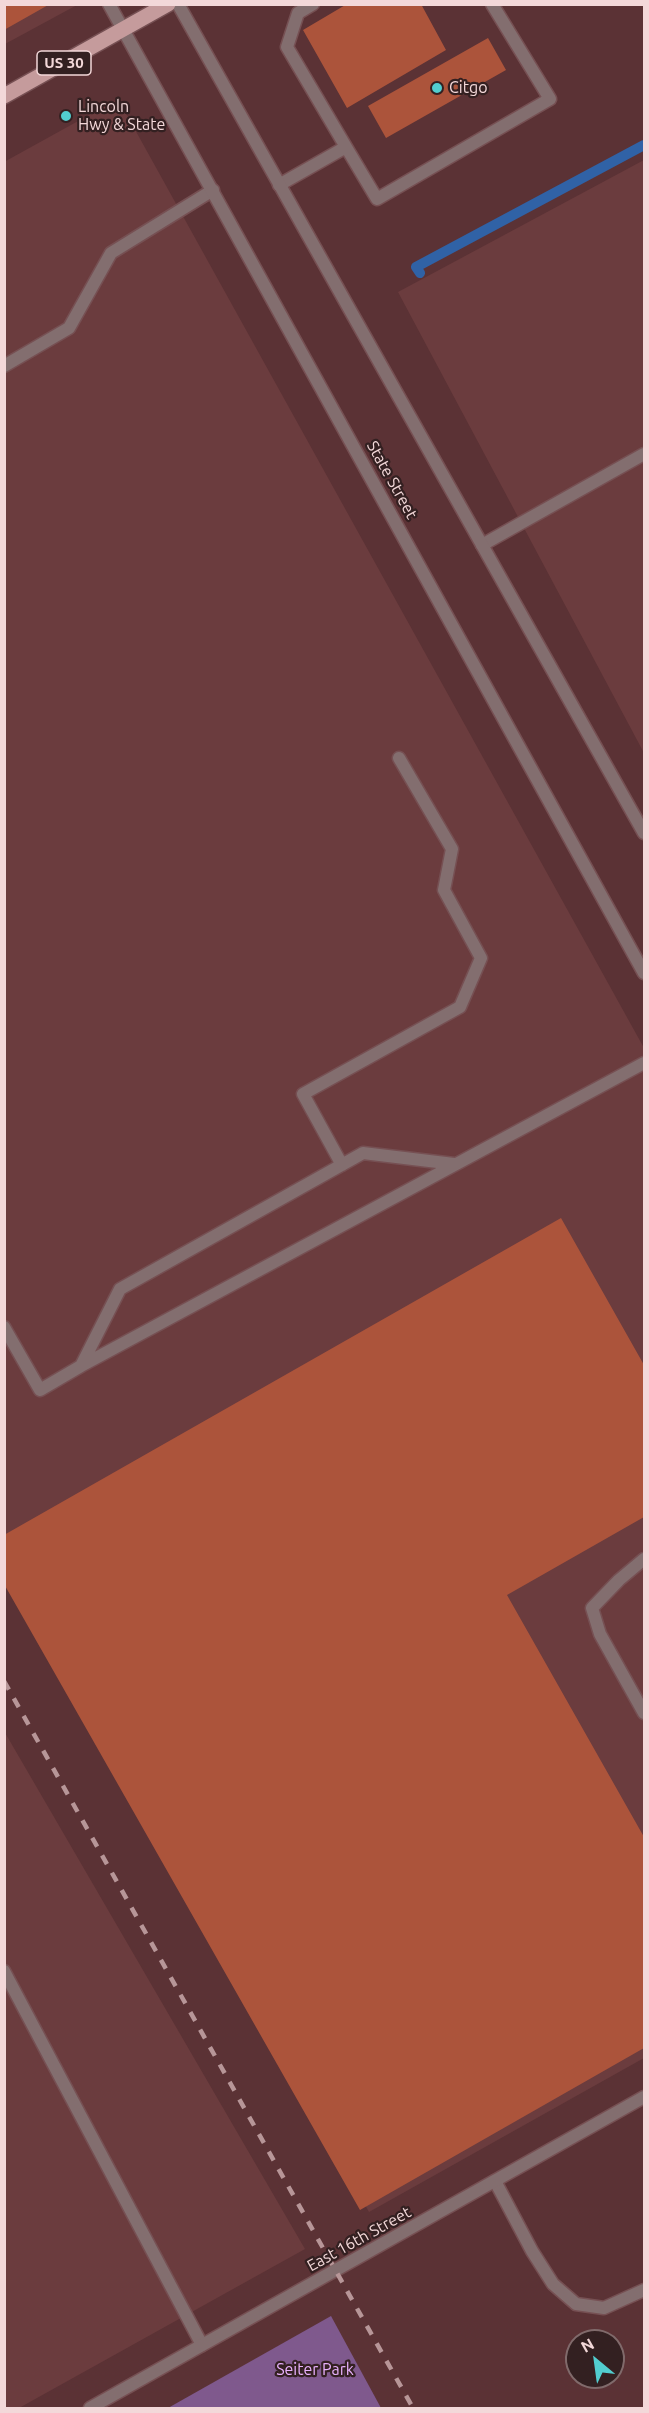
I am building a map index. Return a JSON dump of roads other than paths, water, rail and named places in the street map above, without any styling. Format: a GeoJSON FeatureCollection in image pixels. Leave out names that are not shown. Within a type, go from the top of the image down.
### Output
{"type":"FeatureCollection","features":[{"type":"Feature","properties":{"kind":"main road","name":"US 30"},"geometry":{"type":"LineString","coordinates":[[4,96],[168,4]]}},
{"type":"Feature","properties":{"kind":"street","name":"State Street"},"geometry":{"type":"LineString","coordinates":[[109,4],[645,973]]}},
{"type":"Feature","properties":{"kind":"street"},"geometry":{"type":"LineString","coordinates":[[178,4],[645,833]]}},
{"type":"Feature","properties":{"kind":"street"},"geometry":{"type":"LineString","coordinates":[[313,4],[296,9],[287,47],[377,198],[550,99],[492,4]]}},
{"type":"Feature","properties":{"kind":"street"},"geometry":{"type":"LineString","coordinates":[[279,185],[346,147]]}},
{"type":"Feature","properties":{"kind":"street"},"geometry":{"type":"LineString","coordinates":[[4,366],[69,328],[111,253],[213,190]]}},
{"type":"Feature","properties":{"kind":"street"},"geometry":{"type":"LineString","coordinates":[[482,545],[645,454]]}},
{"type":"Feature","properties":{"kind":"street"},"geometry":{"type":"LineString","coordinates":[[342,1165],[303,1094],[460,1006],[481,958],[444,890],[452,849],[399,758]]}},
{"type":"Feature","properties":{"kind":"street"},"geometry":{"type":"LineString","coordinates":[[4,1327],[40,1390],[454,1164],[645,1063]]}},
{"type":"Feature","properties":{"kind":"street"},"geometry":{"type":"LineString","coordinates":[[81,1366],[120,1289],[363,1153],[454,1164]]}},
{"type":"Feature","properties":{"kind":"street"},"geometry":{"type":"LineString","coordinates":[[645,1559],[619,1580],[592,1608],[600,1634],[645,1713]]}},
{"type":"Feature","properties":{"kind":"street"},"geometry":{"type":"LineString","coordinates":[[4,1971],[202,2345]]}},
{"type":"Feature","properties":{"kind":"street","name":"East 16th Street"},"geometry":{"type":"LineString","coordinates":[[90,2409],[645,2097]]}},
{"type":"Feature","properties":{"kind":"street"},"geometry":{"type":"LineString","coordinates":[[495,2181],[532,2251],[553,2284],[576,2304],[604,2308],[645,2290]]}},
{"type":"Feature","properties":{"kind":"waterway"},"geometry":{"type":"LineString","coordinates":[[420,273],[416,267],[644,145]]}},
{"type":"Feature","properties":{"kind":"railway"},"geometry":{"type":"LineString","coordinates":[[4,1681],[413,2408]]}},
{"type":"Feature","properties":{"kind":"place","name":"Citgo"},"geometry":{"type":"Point","coordinates":[437,88]}},
{"type":"Feature","properties":{"kind":"place","name":"Lincoln Hwy & State"},"geometry":{"type":"Point","coordinates":[66,116]}},
{"type":"Feature","properties":{"kind":"park label","name":"Seiter Park"},"geometry":{"type":"Point","coordinates":[315,2370]}}]}
